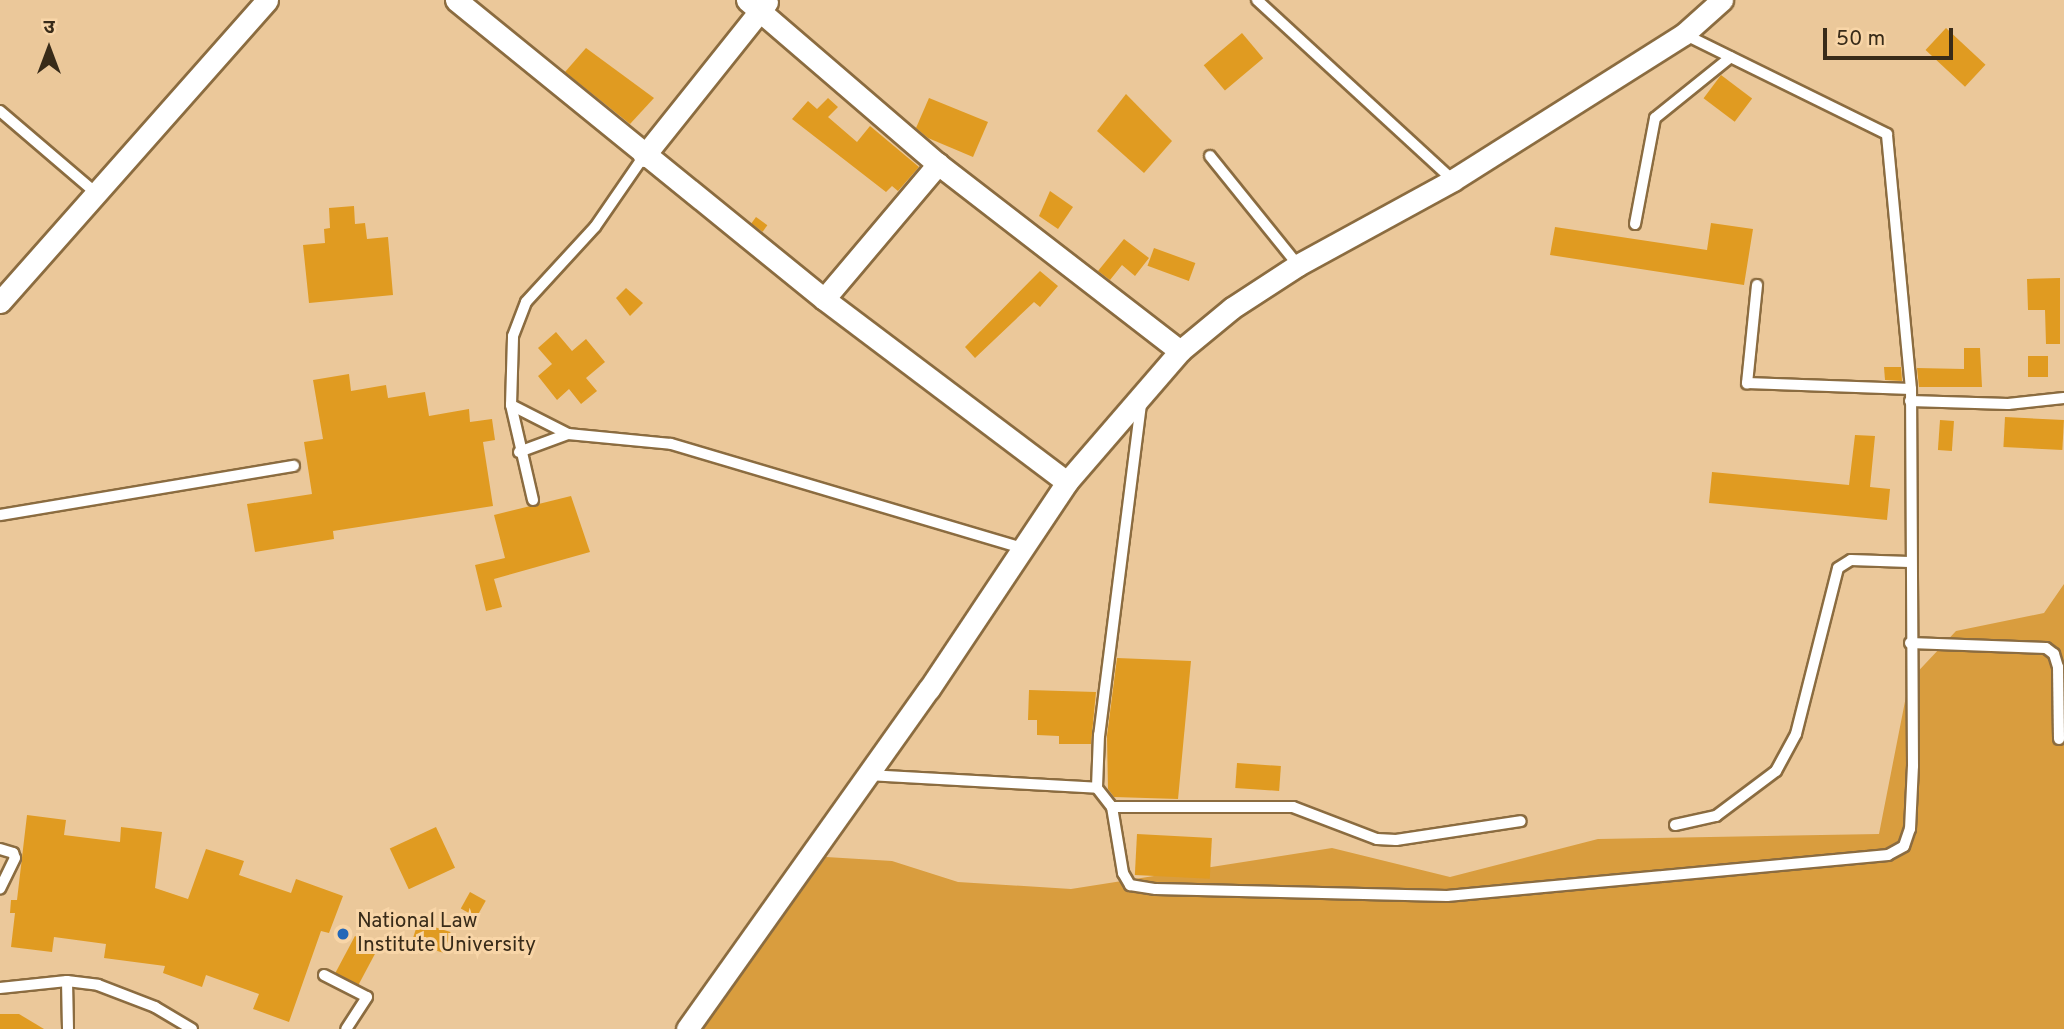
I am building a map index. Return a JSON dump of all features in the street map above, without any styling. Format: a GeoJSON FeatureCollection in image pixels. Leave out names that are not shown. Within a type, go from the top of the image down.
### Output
{"type":"FeatureCollection","features":[{"type":"Feature","properties":{"kind":"street"},"geometry":{"type":"LineString","coordinates":[[0,302],[267,0]]}},
{"type":"Feature","properties":{"kind":"street"},"geometry":{"type":"LineString","coordinates":[[456,0],[644,156],[824,299],[1067,482]]}},
{"type":"Feature","properties":{"kind":"street"},"geometry":{"type":"LineString","coordinates":[[687,1029],[868,775],[1067,482],[1180,351],[1232,308],[1298,265],[1453,180],[1684,34],[1721,0]]}},
{"type":"Feature","properties":{"kind":"street"},"geometry":{"type":"LineString","coordinates":[[644,156],[759,4],[938,164],[1180,351]]}},
{"type":"Feature","properties":{"kind":"street"},"geometry":{"type":"LineString","coordinates":[[824,299],[938,164]]}},
{"type":"Feature","properties":{"kind":"lane"},"geometry":{"type":"LineString","coordinates":[[1257,0],[1453,180]]}},
{"type":"Feature","properties":{"kind":"lane"},"geometry":{"type":"LineString","coordinates":[[1145,391],[1133,448],[1099,735],[1097,788],[1112,807],[1123,873],[1130,885],[1156,890],[1404,898],[1888,855],[1904,846],[1910,829],[1911,389],[1887,134],[1684,34]]}},
{"type":"Feature","properties":{"kind":"lane"},"geometry":{"type":"LineString","coordinates":[[1635,224],[1655,118],[1731,57]]}},
{"type":"Feature","properties":{"kind":"lane"},"geometry":{"type":"LineString","coordinates":[[0,111],[96,193]]}},
{"type":"Feature","properties":{"kind":"lane"},"geometry":{"type":"LineString","coordinates":[[533,500],[519,452],[512,405],[513,336],[526,302],[595,227],[644,156]]}},
{"type":"Feature","properties":{"kind":"lane"},"geometry":{"type":"LineString","coordinates":[[1210,156],[1298,265]]}},
{"type":"Feature","properties":{"kind":"lane"},"geometry":{"type":"LineString","coordinates":[[1758,285],[1746,383],[1911,389]]}},
{"type":"Feature","properties":{"kind":"lane"},"geometry":{"type":"LineString","coordinates":[[1910,401],[2008,404],[2064,398]]}},
{"type":"Feature","properties":{"kind":"lane"},"geometry":{"type":"LineString","coordinates":[[512,405],[568,434],[671,444],[1023,548]]}},
{"type":"Feature","properties":{"kind":"lane"},"geometry":{"type":"LineString","coordinates":[[519,452],[568,434]]}},
{"type":"Feature","properties":{"kind":"lane"},"geometry":{"type":"LineString","coordinates":[[0,515],[294,466]]}},
{"type":"Feature","properties":{"kind":"lane"},"geometry":{"type":"LineString","coordinates":[[1675,825],[1716,816],[1776,771],[1796,734],[1838,568],[1851,560],[1909,562]]}},
{"type":"Feature","properties":{"kind":"lane"},"geometry":{"type":"LineString","coordinates":[[1910,643],[2046,648],[2054,654],[2058,667],[2059,739]]}},
{"type":"Feature","properties":{"kind":"lane"},"geometry":{"type":"LineString","coordinates":[[868,775],[1097,788]]}},
{"type":"Feature","properties":{"kind":"lane"},"geometry":{"type":"LineString","coordinates":[[1112,807],[1293,807],[1377,839],[1396,840],[1521,821]]}},
{"type":"Feature","properties":{"kind":"lane"},"geometry":{"type":"LineString","coordinates":[[0,849],[13,853],[15,858],[0,889]]}},
{"type":"Feature","properties":{"kind":"lane"},"geometry":{"type":"LineString","coordinates":[[324,975],[367,997],[346,1029]]}},
{"type":"Feature","properties":{"kind":"lane"},"geometry":{"type":"LineString","coordinates":[[0,988],[66,981],[128,994],[192,1029]]}},
{"type":"Feature","properties":{"kind":"lane"},"geometry":{"type":"LineString","coordinates":[[66,981],[68,1029]]}},
{"type":"Feature","properties":{"kind":"shaded area"},"geometry":{"type":"Polygon","coordinates":[[[2064,584],[2064,1029],[700,1029],[826,857],[892,861],[958,882],[1071,889],[1332,848],[1450,877],[1598,839],[1879,834],[1909,681],[1956,631],[2044,613],[2064,584]]]}},
{"type":"Feature","properties":{"kind":"building"},"geometry":{"type":"Polygon","coordinates":[[[1946,28],[1985,65],[1965,87],[1926,50],[1946,28]]]}},
{"type":"Feature","properties":{"kind":"building"},"geometry":{"type":"Polygon","coordinates":[[[1242,33],[1263,58],[1225,90],[1204,65],[1242,33]]]}},
{"type":"Feature","properties":{"kind":"building"},"geometry":{"type":"Polygon","coordinates":[[[586,48],[654,98],[630,124],[565,72],[586,48]]]}},
{"type":"Feature","properties":{"kind":"building"},"geometry":{"type":"Polygon","coordinates":[[[1721,75],[1752,98],[1735,122],[1704,98],[1721,75]]]}},
{"type":"Feature","properties":{"kind":"building"},"geometry":{"type":"Polygon","coordinates":[[[1126,94],[1172,141],[1144,173],[1097,131],[1126,94]]]}},
{"type":"Feature","properties":{"kind":"building"},"geometry":{"type":"Polygon","coordinates":[[[828,98],[838,107],[828,117],[857,142],[870,126],[919,167],[898,191],[892,186],[886,192],[792,119],[808,101],[817,109],[828,98]]]}},
{"type":"Feature","properties":{"kind":"building"},"geometry":{"type":"Polygon","coordinates":[[[929,98],[988,122],[973,157],[928,138],[916,128],[929,98]]]}},
{"type":"Feature","properties":{"kind":"building"},"geometry":{"type":"Polygon","coordinates":[[[1050,191],[1073,207],[1058,229],[1039,216],[1050,191]]]}},
{"type":"Feature","properties":{"kind":"building"},"geometry":{"type":"Polygon","coordinates":[[[354,206],[355,224],[365,223],[367,239],[388,237],[393,295],[309,303],[303,245],[325,243],[324,229],[330,228],[329,208],[354,206]]]}},
{"type":"Feature","properties":{"kind":"building"},"geometry":{"type":"Polygon","coordinates":[[[756,217],[767,225],[763,232],[751,223],[756,217]]]}},
{"type":"Feature","properties":{"kind":"building"},"geometry":{"type":"Polygon","coordinates":[[[1711,223],[1753,229],[1744,285],[1550,255],[1555,227],[1707,250],[1711,223]]]}},
{"type":"Feature","properties":{"kind":"building"},"geometry":{"type":"Polygon","coordinates":[[[1124,239],[1149,258],[1135,276],[1122,265],[1110,280],[1098,271],[1124,239]]]}},
{"type":"Feature","properties":{"kind":"building"},"geometry":{"type":"Polygon","coordinates":[[[1154,248],[1195,263],[1189,281],[1148,266],[1154,248]]]}},
{"type":"Feature","properties":{"kind":"building"},"geometry":{"type":"Polygon","coordinates":[[[1040,271],[1058,286],[1040,307],[1034,302],[975,358],[965,347],[1040,271]]]}},
{"type":"Feature","properties":{"kind":"building"},"geometry":{"type":"Polygon","coordinates":[[[2060,278],[2060,344],[2046,344],[2045,310],[2028,310],[2027,279],[2060,278]]]}},
{"type":"Feature","properties":{"kind":"building"},"geometry":{"type":"Polygon","coordinates":[[[626,288],[643,303],[630,316],[616,298],[626,288]]]}},
{"type":"Feature","properties":{"kind":"building"},"geometry":{"type":"Polygon","coordinates":[[[556,332],[572,351],[586,339],[605,362],[586,378],[597,391],[581,404],[569,389],[557,400],[538,376],[552,364],[538,348],[556,332]]]}},
{"type":"Feature","properties":{"kind":"building"},"geometry":{"type":"Polygon","coordinates":[[[1964,348],[1980,348],[1982,387],[1919,387],[1917,368],[1964,369],[1964,348]]]}},
{"type":"Feature","properties":{"kind":"building"},"geometry":{"type":"Polygon","coordinates":[[[2028,356],[2048,356],[2048,377],[2028,377],[2028,356]]]}},
{"type":"Feature","properties":{"kind":"building"},"geometry":{"type":"Polygon","coordinates":[[[1884,367],[1901,367],[1902,381],[1885,380],[1884,367]]]}},
{"type":"Feature","properties":{"kind":"building"},"geometry":{"type":"Polygon","coordinates":[[[349,374],[351,391],[386,385],[388,398],[425,392],[429,416],[469,409],[470,422],[492,419],[495,440],[483,442],[493,506],[333,531],[334,539],[255,552],[247,504],[312,494],[304,442],[323,439],[313,380],[349,374]]]}},
{"type":"Feature","properties":{"kind":"building"},"geometry":{"type":"Polygon","coordinates":[[[2005,417],[2064,420],[2062,450],[2003,447],[2005,417]]]}},
{"type":"Feature","properties":{"kind":"building"},"geometry":{"type":"Polygon","coordinates":[[[1940,420],[1954,421],[1952,451],[1938,450],[1940,420]]]}},
{"type":"Feature","properties":{"kind":"building"},"geometry":{"type":"Polygon","coordinates":[[[1855,435],[1875,436],[1870,487],[1890,489],[1887,520],[1709,503],[1712,472],[1849,485],[1855,435]]]}},
{"type":"Feature","properties":{"kind":"building"},"geometry":{"type":"Polygon","coordinates":[[[571,496],[590,552],[494,579],[502,607],[486,611],[475,565],[505,558],[494,515],[571,496]]]}},
{"type":"Feature","properties":{"kind":"building"},"geometry":{"type":"Polygon","coordinates":[[[1117,658],[1191,661],[1178,799],[1114,797],[1108,789],[1107,736],[1117,658]]]}},
{"type":"Feature","properties":{"kind":"building"},"geometry":{"type":"Polygon","coordinates":[[[1029,690],[1096,692],[1091,744],[1059,744],[1059,736],[1037,735],[1037,720],[1028,720],[1029,690]]]}},
{"type":"Feature","properties":{"kind":"building"},"geometry":{"type":"Polygon","coordinates":[[[1237,763],[1281,766],[1279,791],[1235,788],[1237,763]]]}},
{"type":"Feature","properties":{"kind":"building"},"geometry":{"type":"Polygon","coordinates":[[[27,815],[66,820],[64,835],[120,842],[121,827],[162,832],[155,888],[188,899],[206,849],[244,861],[239,875],[291,893],[296,879],[343,896],[329,933],[321,931],[289,1022],[253,1009],[259,994],[206,975],[202,987],[163,973],[165,966],[104,958],[106,944],[54,937],[52,952],[11,947],[15,913],[10,913],[11,900],[17,900],[27,815]]]}},
{"type":"Feature","properties":{"kind":"building"},"geometry":{"type":"Polygon","coordinates":[[[436,827],[455,868],[409,889],[390,849],[436,827]]]}},
{"type":"Feature","properties":{"kind":"building"},"geometry":{"type":"Polygon","coordinates":[[[1137,834],[1212,838],[1210,879],[1135,875],[1137,834]]]}},
{"type":"Feature","properties":{"kind":"building"},"geometry":{"type":"Polygon","coordinates":[[[470,892],[486,901],[477,917],[461,909],[470,892]]]}},
{"type":"Feature","properties":{"kind":"building"},"geometry":{"type":"Polygon","coordinates":[[[418,922],[451,932],[444,953],[412,943],[418,922]]]}},
{"type":"Feature","properties":{"kind":"building"},"geometry":{"type":"Polygon","coordinates":[[[355,936],[378,948],[358,985],[335,973],[355,936]]]}},
{"type":"Feature","properties":{"kind":"building"},"geometry":{"type":"Polygon","coordinates":[[[0,1014],[19,1014],[44,1029],[0,1029],[0,1014]]]}},
{"type":"Feature","properties":{"kind":"place","name":"National Law Institute University"},"geometry":{"type":"Point","coordinates":[343,934]}}]}
